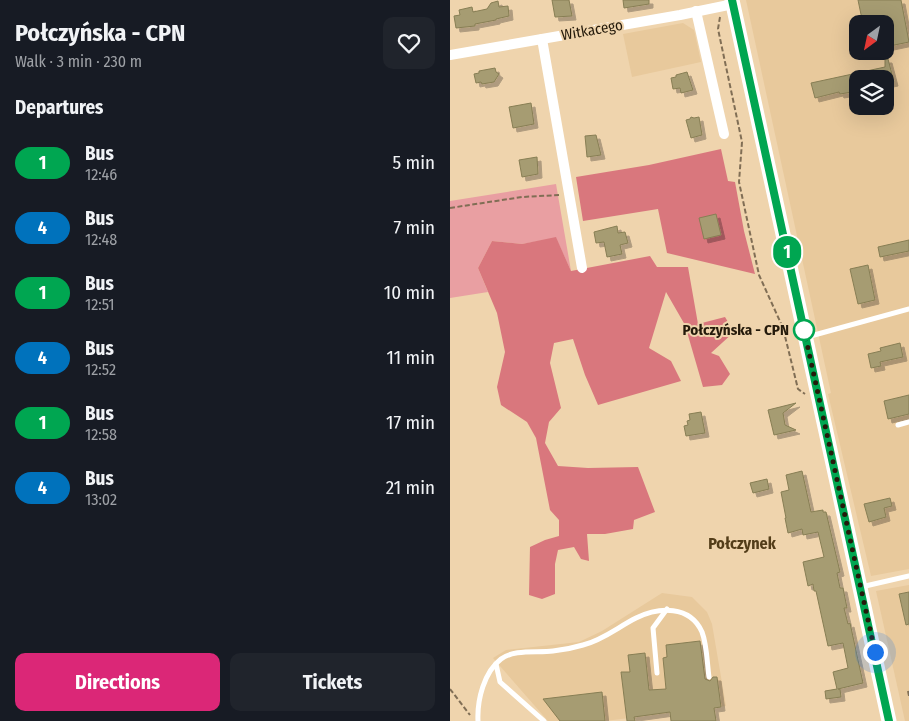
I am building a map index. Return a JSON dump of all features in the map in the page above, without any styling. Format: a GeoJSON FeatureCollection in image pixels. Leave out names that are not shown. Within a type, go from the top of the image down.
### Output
{"type":"FeatureCollection","features":[{"type":"Feature","properties":{"kind":"main road"},"geometry":{"type":"LineString","coordinates":[[728,3],[806,337],[889,721]]}},
{"type":"Feature","properties":{"kind":"street","name":"Witkacego"},"geometry":{"type":"LineString","coordinates":[[450,55],[696,11],[728,3]]}},
{"type":"Feature","properties":{"kind":"street"},"geometry":{"type":"LineString","coordinates":[[696,11],[724,134]]}},
{"type":"Feature","properties":{"kind":"street"},"geometry":{"type":"LineString","coordinates":[[542,39],[582,268]]}},
{"type":"Feature","properties":{"kind":"lane"},"geometry":{"type":"LineString","coordinates":[[806,337],[909,309]]}},
{"type":"Feature","properties":{"kind":"lane"},"geometry":{"type":"LineString","coordinates":[[898,425],[909,422]]}},
{"type":"Feature","properties":{"kind":"lane"},"geometry":{"type":"LineString","coordinates":[[861,588],[909,576]]}},
{"type":"Feature","properties":{"kind":"lane"},"geometry":{"type":"LineString","coordinates":[[657,673],[653,628],[667,609]]}},
{"type":"Feature","properties":{"kind":"lane"},"geometry":{"type":"LineString","coordinates":[[478,721],[478,708],[482,690],[496,664],[507,655],[554,651],[594,642],[652,611],[667,609],[684,613],[690,616],[698,625],[703,637],[709,677]]}},
{"type":"Feature","properties":{"kind":"lane"},"geometry":{"type":"LineString","coordinates":[[496,664],[500,682],[544,721]]}},
{"type":"Feature","properties":{"kind":"path"},"geometry":{"type":"LineString","coordinates":[[728,3],[720,13],[718,29],[742,142],[739,182],[760,275],[783,328],[798,389]]}},
{"type":"Feature","properties":{"kind":"path"},"geometry":{"type":"LineString","coordinates":[[450,208],[522,197],[569,195]]}},
{"type":"Feature","properties":{"kind":"path"},"geometry":{"type":"LineString","coordinates":[[450,689],[470,715]]}},
{"type":"Feature","properties":{"kind":"path"},"geometry":{"type":"LineString","coordinates":[[908,691],[909,696]]}},
{"type":"Feature","properties":{"kind":"shaded area"},"geometry":{"type":"Polygon","coordinates":[[[746,0],[909,0],[909,569],[871,576],[828,394],[831,393],[746,0]]]}},
{"type":"Feature","properties":{"kind":"shaded area"},"geometry":{"type":"Polygon","coordinates":[[[683,23],[694,30],[701,62],[632,77],[623,34],[683,23]]]}},
{"type":"Feature","properties":{"kind":"shaded area"},"geometry":{"type":"Polygon","coordinates":[[[721,149],[728,181],[735,182],[744,231],[755,274],[667,253],[658,209],[583,221],[576,177],[649,165],[721,149]]]}},
{"type":"Feature","properties":{"kind":"shaded area"},"geometry":{"type":"Polygon","coordinates":[[[556,184],[571,271],[556,238],[522,244],[492,241],[478,268],[488,292],[450,298],[450,201],[556,184]]]}},
{"type":"Feature","properties":{"kind":"shaded area"},"geometry":{"type":"Polygon","coordinates":[[[556,237],[571,271],[650,256],[657,267],[688,267],[698,324],[725,317],[734,332],[711,353],[719,356],[730,374],[722,385],[703,387],[685,325],[666,292],[649,348],[671,361],[681,381],[598,405],[585,375],[573,339],[554,343],[550,363],[561,408],[549,422],[545,443],[558,466],[588,468],[638,467],[655,512],[634,520],[633,529],[605,534],[587,534],[589,561],[581,559],[574,547],[558,550],[555,564],[555,594],[542,599],[529,595],[530,547],[559,536],[559,520],[550,510],[536,438],[527,422],[501,405],[497,387],[505,352],[497,313],[478,268],[492,241],[522,244],[556,237]]]}},
{"type":"Feature","properties":{"kind":"shaded area"},"geometry":{"type":"Polygon","coordinates":[[[909,585],[909,721],[905,721],[876,591],[909,585]]]}},
{"type":"Feature","properties":{"kind":"shaded area"},"geometry":{"type":"Polygon","coordinates":[[[662,593],[692,597],[707,612],[712,624],[726,706],[605,721],[548,721],[493,658],[506,650],[579,642],[602,631],[662,593]]]}},
{"type":"Feature","properties":{"kind":"building"},"geometry":{"type":"Polygon","coordinates":[[[552,0],[569,0],[572,16],[555,17],[552,0]]]}},
{"type":"Feature","properties":{"kind":"building"},"geometry":{"type":"Polygon","coordinates":[[[623,0],[649,0],[649,4],[624,8],[623,0]]]}},
{"type":"Feature","properties":{"kind":"building"},"geometry":{"type":"Polygon","coordinates":[[[858,0],[901,0],[909,42],[894,45],[894,15],[861,15],[858,0]]]}},
{"type":"Feature","properties":{"kind":"building"},"geometry":{"type":"Polygon","coordinates":[[[498,1],[499,7],[508,6],[509,16],[475,24],[475,26],[456,28],[454,16],[460,15],[459,10],[472,7],[473,12],[487,9],[491,3],[498,1]]]}},
{"type":"Feature","properties":{"kind":"building"},"geometry":{"type":"Polygon","coordinates":[[[885,60],[888,60],[891,70],[871,70],[885,67],[885,60]]]}},
{"type":"Feature","properties":{"kind":"building"},"geometry":{"type":"Polygon","coordinates":[[[495,68],[499,74],[494,82],[476,83],[474,74],[479,73],[479,71],[495,68]]]}},
{"type":"Feature","properties":{"kind":"building"},"geometry":{"type":"Polygon","coordinates":[[[687,72],[693,90],[681,93],[680,88],[673,89],[671,78],[687,72]]]}},
{"type":"Feature","properties":{"kind":"building"},"geometry":{"type":"Polygon","coordinates":[[[849,75],[849,92],[840,94],[839,92],[815,98],[811,83],[849,75]]]}},
{"type":"Feature","properties":{"kind":"building"},"geometry":{"type":"Polygon","coordinates":[[[531,103],[534,124],[513,128],[509,107],[531,103]]]}},
{"type":"Feature","properties":{"kind":"building"},"geometry":{"type":"Polygon","coordinates":[[[691,117],[699,117],[702,135],[691,138],[686,120],[691,117]]]}},
{"type":"Feature","properties":{"kind":"building"},"geometry":{"type":"Polygon","coordinates":[[[596,135],[601,155],[587,157],[585,136],[596,135]]]}},
{"type":"Feature","properties":{"kind":"building"},"geometry":{"type":"Polygon","coordinates":[[[537,157],[538,174],[522,177],[519,160],[537,157]]]}},
{"type":"Feature","properties":{"kind":"building"},"geometry":{"type":"Polygon","coordinates":[[[716,214],[721,235],[704,239],[699,218],[716,214]]]}},
{"type":"Feature","properties":{"kind":"building"},"geometry":{"type":"Polygon","coordinates":[[[617,226],[618,233],[625,232],[628,243],[620,245],[622,254],[607,257],[604,242],[596,243],[594,232],[617,226]]]}},
{"type":"Feature","properties":{"kind":"building"},"geometry":{"type":"Polygon","coordinates":[[[909,240],[909,251],[880,257],[878,247],[909,240]]]}},
{"type":"Feature","properties":{"kind":"building"},"geometry":{"type":"Polygon","coordinates":[[[868,265],[875,300],[858,304],[850,269],[868,265]]]}},
{"type":"Feature","properties":{"kind":"building"},"geometry":{"type":"Polygon","coordinates":[[[900,343],[903,357],[880,362],[881,366],[871,368],[868,354],[881,351],[880,348],[900,343]]]}},
{"type":"Feature","properties":{"kind":"building"},"geometry":{"type":"Polygon","coordinates":[[[909,395],[909,414],[888,419],[884,401],[909,395]]]}},
{"type":"Feature","properties":{"kind":"building"},"geometry":{"type":"Polygon","coordinates":[[[796,403],[783,413],[785,425],[796,430],[774,435],[768,410],[796,403]]]}},
{"type":"Feature","properties":{"kind":"building"},"geometry":{"type":"Polygon","coordinates":[[[701,412],[705,433],[686,436],[684,426],[688,425],[687,421],[690,420],[689,414],[701,412]]]}},
{"type":"Feature","properties":{"kind":"building"},"geometry":{"type":"Polygon","coordinates":[[[802,471],[811,512],[823,510],[823,512],[826,512],[840,572],[837,573],[840,588],[843,588],[847,608],[844,608],[848,624],[850,623],[863,683],[838,689],[840,689],[841,697],[826,699],[825,691],[837,689],[833,672],[848,668],[843,643],[828,646],[816,591],[814,591],[813,584],[808,586],[803,562],[824,557],[818,532],[803,535],[802,529],[788,533],[785,518],[781,492],[789,490],[786,475],[802,471]]]}},
{"type":"Feature","properties":{"kind":"building"},"geometry":{"type":"Polygon","coordinates":[[[767,479],[769,489],[753,493],[750,483],[767,479]]]}},
{"type":"Feature","properties":{"kind":"building"},"geometry":{"type":"Polygon","coordinates":[[[890,498],[892,506],[884,508],[886,517],[869,522],[864,504],[890,498]]]}},
{"type":"Feature","properties":{"kind":"building"},"geometry":{"type":"Polygon","coordinates":[[[909,592],[909,624],[906,625],[899,594],[909,592]]]}},
{"type":"Feature","properties":{"kind":"building"},"geometry":{"type":"Polygon","coordinates":[[[700,641],[705,679],[710,681],[713,677],[717,677],[721,707],[714,708],[716,721],[671,721],[670,712],[634,717],[635,721],[627,721],[621,672],[630,672],[628,655],[645,653],[649,690],[666,689],[663,658],[667,657],[666,645],[700,641]]]}},
{"type":"Feature","properties":{"kind":"building"},"geometry":{"type":"Polygon","coordinates":[[[602,692],[605,721],[560,721],[543,699],[602,692]]]}},
{"type":"Feature","properties":{"kind":"bus line","name":"1"},"geometry":{"type":"LineString","coordinates":[[732,0],[889,721]]}},
{"type":"Feature","properties":{"kind":"place","name":"Połczyńska - CPN"},"geometry":{"type":"Point","coordinates":[804,330]}},
{"type":"Feature","properties":{"kind":"district","name":"Połczynek"},"geometry":{"type":"Point","coordinates":[742,543]}},
{"type":"Feature","properties":{"kind":"route"},"geometry":{"type":"LineString","coordinates":[[804,330],[875,652]]}}]}
